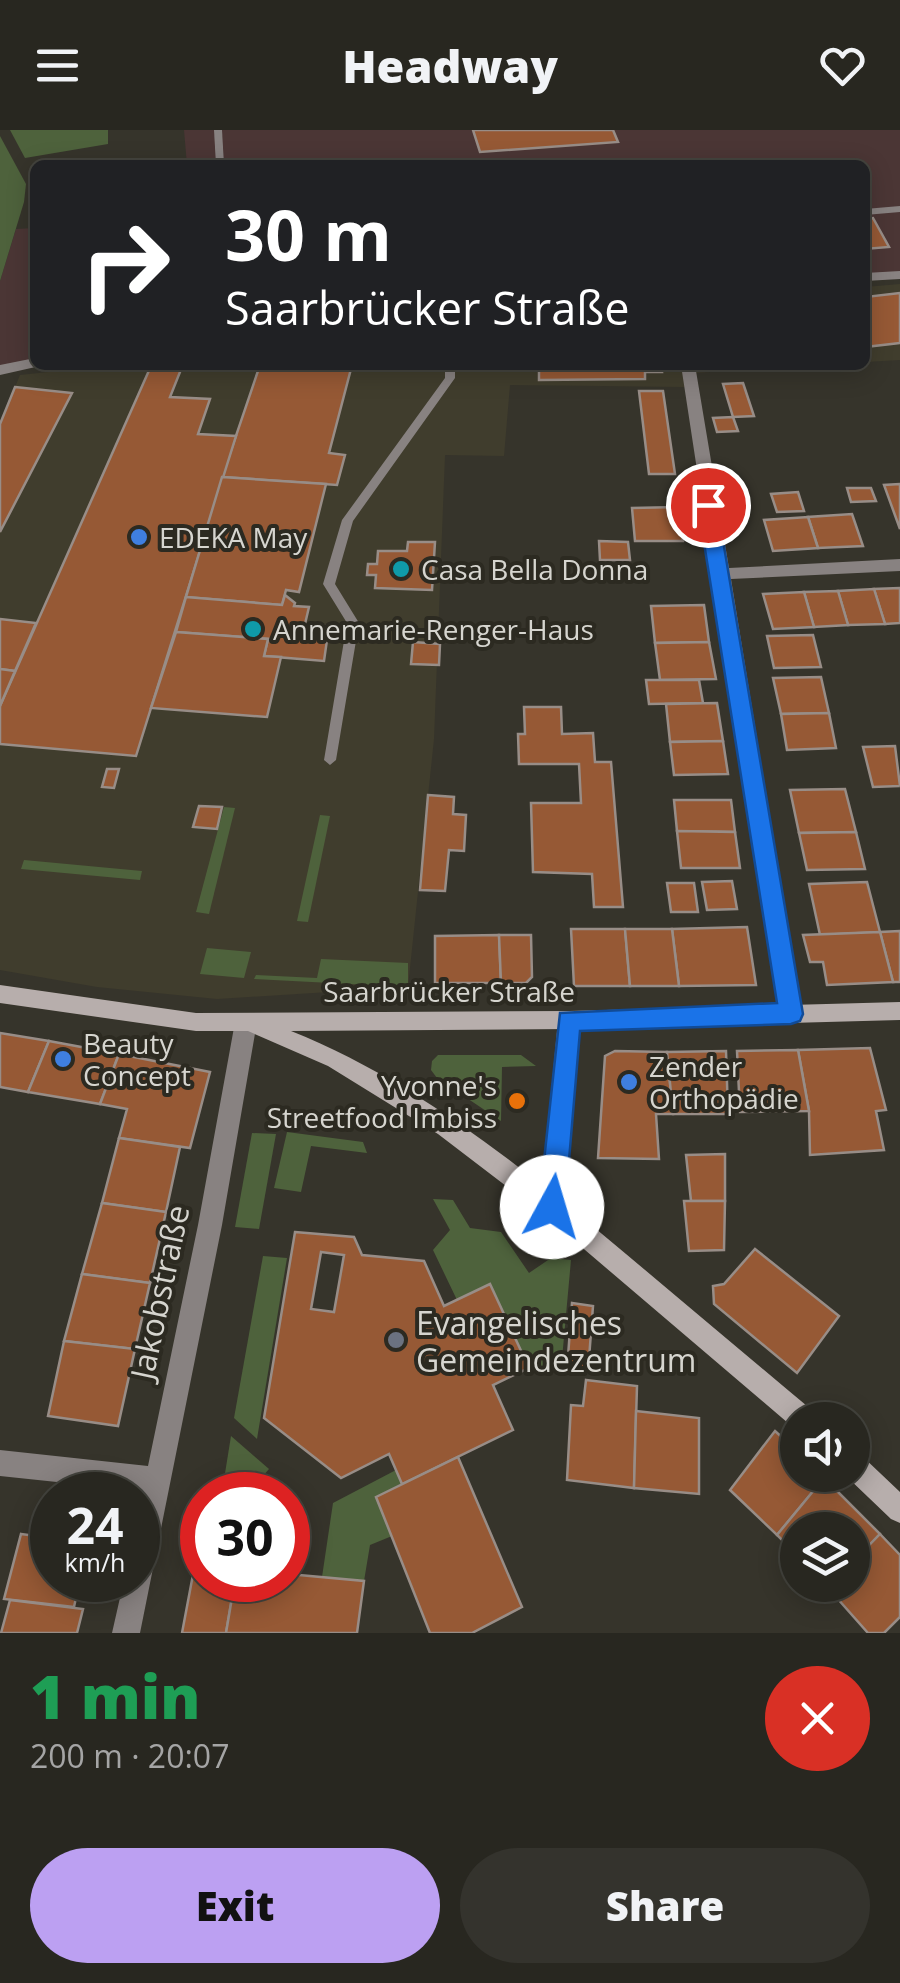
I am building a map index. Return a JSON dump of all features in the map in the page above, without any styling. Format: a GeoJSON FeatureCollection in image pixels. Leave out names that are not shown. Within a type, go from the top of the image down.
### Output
{"type":"FeatureCollection","features":[{"type":"Feature","properties":{"kind":"main road","name":"Saarbrücker Straße"},"geometry":{"type":"LineString","coordinates":[[0,994],[175,1020],[246,1022],[569,1020],[900,1011]]}},
{"type":"Feature","properties":{"kind":"main road"},"geometry":{"type":"LineString","coordinates":[[246,1022],[336,1059],[446,1127],[552,1207],[783,1402]]}},
{"type":"Feature","properties":{"kind":"main road"},"geometry":{"type":"LineString","coordinates":[[870,1481],[900,1510]]}},
{"type":"Feature","properties":{"kind":"street"},"geometry":{"type":"LineString","coordinates":[[870,278],[900,275]]}},
{"type":"Feature","properties":{"kind":"street"},"geometry":{"type":"LineString","coordinates":[[0,370],[30,364]]}},
{"type":"Feature","properties":{"kind":"street"},"geometry":{"type":"LineString","coordinates":[[689,370],[791,1014]]}},
{"type":"Feature","properties":{"kind":"street"},"geometry":{"type":"LineString","coordinates":[[720,574],[900,565]]}},
{"type":"Feature","properties":{"kind":"street"},"geometry":{"type":"LineString","coordinates":[[552,1207],[569,1020]]}},
{"type":"Feature","properties":{"kind":"street","name":"Jakobstraße"},"geometry":{"type":"LineString","coordinates":[[158,1472],[210,1225],[246,1022]]}},
{"type":"Feature","properties":{"kind":"street"},"geometry":{"type":"LineString","coordinates":[[0,1464],[78,1472]]}},
{"type":"Feature","properties":{"kind":"street","name":"Jakobstraße"},"geometry":{"type":"LineString","coordinates":[[126,1633],[132,1602]]}},
{"type":"Feature","properties":{"kind":"lane"},"geometry":{"type":"LineString","coordinates":[[218,130],[220,160]]}},
{"type":"Feature","properties":{"kind":"lane"},"geometry":{"type":"LineString","coordinates":[[870,212],[900,209]]}},
{"type":"Feature","properties":{"kind":"lane"},"geometry":{"type":"LineString","coordinates":[[330,760],[353,623],[329,584],[348,520],[450,378],[450,370]]}},
{"type":"Feature","properties":{"kind":"shaded area"},"geometry":{"type":"Polygon","coordinates":[[[184,130],[900,130],[900,275],[870,277],[870,160],[187,160],[184,130]]]}},
{"type":"Feature","properties":{"kind":"shaded area"},"geometry":{"type":"Polygon","coordinates":[[[30,228],[30,364],[0,370],[0,281],[16,229],[30,228]]]}},
{"type":"Feature","properties":{"kind":"shaded area"},"geometry":{"type":"Polygon","coordinates":[[[900,284],[900,360],[870,362],[870,287],[900,284]]]}},
{"type":"Feature","properties":{"kind":"shaded area"},"geometry":{"type":"Polygon","coordinates":[[[67,370],[740,370],[694,373],[690,387],[510,385],[504,456],[445,455],[434,739],[408,987],[217,999],[97,987],[0,970],[0,424],[20,375],[67,370]]]}},
{"type":"Feature","properties":{"kind":"green space"},"geometry":{"type":"Polygon","coordinates":[[[10,130],[108,130],[108,144],[25,158],[10,130]]]}},
{"type":"Feature","properties":{"kind":"green space"},"geometry":{"type":"Polygon","coordinates":[[[0,136],[26,184],[0,281],[0,136]]]}},
{"type":"Feature","properties":{"kind":"green space"},"geometry":{"type":"Polygon","coordinates":[[[224,807],[235,808],[209,914],[196,912],[224,807]]]}},
{"type":"Feature","properties":{"kind":"green space"},"geometry":{"type":"Polygon","coordinates":[[[320,815],[330,816],[308,922],[297,921],[320,815]]]}},
{"type":"Feature","properties":{"kind":"green space"},"geometry":{"type":"Polygon","coordinates":[[[24,860],[142,871],[140,880],[21,869],[24,860]]]}},
{"type":"Feature","properties":{"kind":"green space"},"geometry":{"type":"Polygon","coordinates":[[[207,948],[251,952],[244,978],[200,974],[207,948]]]}},
{"type":"Feature","properties":{"kind":"green space"},"geometry":{"type":"Polygon","coordinates":[[[321,959],[408,963],[408,987],[254,979],[256,975],[317,978],[321,959]]]}},
{"type":"Feature","properties":{"kind":"green space"},"geometry":{"type":"Polygon","coordinates":[[[438,1055],[521,1055],[536,1066],[502,1067],[501,1121],[437,1078],[431,1070],[438,1055]]]}},
{"type":"Feature","properties":{"kind":"green space"},"geometry":{"type":"Polygon","coordinates":[[[287,1132],[363,1142],[367,1153],[311,1146],[301,1192],[274,1188],[287,1132]]]}},
{"type":"Feature","properties":{"kind":"green space"},"geometry":{"type":"Polygon","coordinates":[[[252,1133],[276,1134],[259,1229],[235,1227],[252,1133]]]}},
{"type":"Feature","properties":{"kind":"green space"},"geometry":{"type":"Polygon","coordinates":[[[433,1199],[453,1200],[470,1228],[501,1232],[529,1273],[551,1258],[571,1260],[561,1370],[529,1368],[490,1285],[457,1300],[433,1250],[450,1230],[433,1199]]]}},
{"type":"Feature","properties":{"kind":"green space"},"geometry":{"type":"Polygon","coordinates":[[[263,1256],[287,1258],[257,1439],[234,1418],[263,1256]]]}},
{"type":"Feature","properties":{"kind":"green space"},"geometry":{"type":"Polygon","coordinates":[[[231,1436],[269,1469],[266,1472],[225,1472],[231,1436]]]}},
{"type":"Feature","properties":{"kind":"green space"},"geometry":{"type":"Polygon","coordinates":[[[396,1470],[402,1484],[392,1536],[370,1545],[364,1581],[322,1577],[333,1503],[396,1470]]]}},
{"type":"Feature","properties":{"kind":"building"},"geometry":{"type":"Polygon","coordinates":[[[473,130],[613,130],[618,142],[480,152],[473,130]]]}},
{"type":"Feature","properties":{"kind":"building"},"geometry":{"type":"Polygon","coordinates":[[[873,218],[889,247],[870,249],[873,218]]]}},
{"type":"Feature","properties":{"kind":"building"},"geometry":{"type":"Polygon","coordinates":[[[900,293],[900,343],[870,346],[870,296],[900,293]]]}},
{"type":"Feature","properties":{"kind":"building","name":"EDEKA May"},"geometry":{"type":"Polygon","coordinates":[[[149,370],[181,370],[170,397],[210,399],[198,434],[236,436],[136,756],[0,744],[0,706],[149,370]]]}},
{"type":"Feature","properties":{"kind":"building"},"geometry":{"type":"Polygon","coordinates":[[[258,370],[351,370],[329,453],[345,455],[337,485],[222,477],[258,370]]]}},
{"type":"Feature","properties":{"kind":"building"},"geometry":{"type":"Polygon","coordinates":[[[539,370],[662,372],[645,372],[645,379],[539,380],[539,370]]]}},
{"type":"Feature","properties":{"kind":"building"},"geometry":{"type":"Polygon","coordinates":[[[743,383],[754,416],[733,417],[723,384],[743,383]]]}},
{"type":"Feature","properties":{"kind":"building"},"geometry":{"type":"Polygon","coordinates":[[[15,387],[72,393],[0,532],[0,424],[15,387]]]}},
{"type":"Feature","properties":{"kind":"building"},"geometry":{"type":"Polygon","coordinates":[[[639,391],[663,391],[675,474],[649,474],[639,391]]]}},
{"type":"Feature","properties":{"kind":"building"},"geometry":{"type":"Polygon","coordinates":[[[733,417],[738,431],[717,432],[713,418],[733,417]]]}},
{"type":"Feature","properties":{"kind":"building"},"geometry":{"type":"Polygon","coordinates":[[[222,477],[326,484],[299,592],[286,590],[282,605],[186,597],[222,477]]]}},
{"type":"Feature","properties":{"kind":"building"},"geometry":{"type":"Polygon","coordinates":[[[900,484],[900,529],[884,485],[900,484]]]}},
{"type":"Feature","properties":{"kind":"building"},"geometry":{"type":"Polygon","coordinates":[[[847,488],[871,488],[876,501],[851,502],[847,488]]]}},
{"type":"Feature","properties":{"kind":"building"},"geometry":{"type":"Polygon","coordinates":[[[798,492],[804,511],[777,512],[771,494],[798,492]]]}},
{"type":"Feature","properties":{"kind":"building"},"geometry":{"type":"Polygon","coordinates":[[[679,507],[683,541],[635,541],[632,508],[679,507]]]}},
{"type":"Feature","properties":{"kind":"building"},"geometry":{"type":"Polygon","coordinates":[[[852,514],[863,546],[818,548],[808,517],[852,514]]]}},
{"type":"Feature","properties":{"kind":"building"},"geometry":{"type":"Polygon","coordinates":[[[808,517],[818,548],[773,551],[764,520],[808,517]]]}},
{"type":"Feature","properties":{"kind":"building"},"geometry":{"type":"Polygon","coordinates":[[[599,541],[628,542],[630,560],[600,560],[599,541]]]}},
{"type":"Feature","properties":{"kind":"building","name":"Casa Bella Donna"},"geometry":{"type":"Polygon","coordinates":[[[408,542],[435,542],[432,590],[375,588],[376,575],[367,575],[368,564],[377,564],[378,551],[407,551],[408,542]]]}},
{"type":"Feature","properties":{"kind":"building"},"geometry":{"type":"Polygon","coordinates":[[[900,588],[900,623],[885,624],[874,589],[900,588]]]}},
{"type":"Feature","properties":{"kind":"building"},"geometry":{"type":"Polygon","coordinates":[[[874,589],[885,624],[848,625],[838,591],[874,589]]]}},
{"type":"Feature","properties":{"kind":"building"},"geometry":{"type":"Polygon","coordinates":[[[838,591],[848,625],[814,627],[804,592],[838,591]]]}},
{"type":"Feature","properties":{"kind":"building"},"geometry":{"type":"Polygon","coordinates":[[[804,592],[814,627],[773,629],[763,594],[804,592]]]}},
{"type":"Feature","properties":{"kind":"building","name":"Annemarie-Renger-Haus"},"geometry":{"type":"Polygon","coordinates":[[[285,595],[294,606],[309,607],[305,624],[329,626],[324,661],[264,656],[268,639],[176,632],[186,597],[282,605],[285,595]]]}},
{"type":"Feature","properties":{"kind":"building"},"geometry":{"type":"Polygon","coordinates":[[[704,605],[709,642],[655,643],[651,606],[704,605]]]}},
{"type":"Feature","properties":{"kind":"building"},"geometry":{"type":"Polygon","coordinates":[[[0,619],[36,623],[15,671],[0,669],[0,619]]]}},
{"type":"Feature","properties":{"kind":"building"},"geometry":{"type":"Polygon","coordinates":[[[176,632],[268,639],[264,656],[281,657],[267,717],[151,708],[176,632]]]}},
{"type":"Feature","properties":{"kind":"building"},"geometry":{"type":"Polygon","coordinates":[[[813,635],[821,667],[774,668],[767,636],[813,635]]]}},
{"type":"Feature","properties":{"kind":"building"},"geometry":{"type":"Polygon","coordinates":[[[413,642],[440,644],[439,665],[411,664],[413,642]]]}},
{"type":"Feature","properties":{"kind":"building"},"geometry":{"type":"Polygon","coordinates":[[[709,642],[716,679],[660,680],[655,643],[709,642]]]}},
{"type":"Feature","properties":{"kind":"building"},"geometry":{"type":"Polygon","coordinates":[[[0,669],[15,671],[0,706],[0,669]]]}},
{"type":"Feature","properties":{"kind":"building"},"geometry":{"type":"Polygon","coordinates":[[[821,677],[829,713],[781,714],[773,678],[821,677]]]}},
{"type":"Feature","properties":{"kind":"building"},"geometry":{"type":"Polygon","coordinates":[[[646,680],[699,680],[703,703],[649,704],[646,680]]]}},
{"type":"Feature","properties":{"kind":"building"},"geometry":{"type":"Polygon","coordinates":[[[717,703],[723,741],[670,742],[666,704],[717,703]]]}},
{"type":"Feature","properties":{"kind":"building"},"geometry":{"type":"Polygon","coordinates":[[[524,707],[561,707],[562,734],[593,733],[595,762],[611,762],[623,907],[594,907],[592,874],[533,872],[531,803],[581,803],[579,764],[519,764],[518,734],[525,734],[524,707]]]}},
{"type":"Feature","properties":{"kind":"building"},"geometry":{"type":"Polygon","coordinates":[[[829,713],[836,748],[787,750],[781,714],[829,713]]]}},
{"type":"Feature","properties":{"kind":"building"},"geometry":{"type":"Polygon","coordinates":[[[723,741],[728,774],[674,775],[670,742],[723,741]]]}},
{"type":"Feature","properties":{"kind":"building"},"geometry":{"type":"Polygon","coordinates":[[[895,746],[900,786],[873,787],[863,747],[895,746]]]}},
{"type":"Feature","properties":{"kind":"building"},"geometry":{"type":"Polygon","coordinates":[[[107,769],[119,769],[114,788],[102,787],[107,769]]]}},
{"type":"Feature","properties":{"kind":"building"},"geometry":{"type":"Polygon","coordinates":[[[845,789],[856,832],[799,833],[790,790],[845,789]]]}},
{"type":"Feature","properties":{"kind":"building"},"geometry":{"type":"Polygon","coordinates":[[[428,795],[454,797],[453,814],[466,815],[464,851],[449,850],[445,891],[420,890],[428,795]]]}},
{"type":"Feature","properties":{"kind":"building"},"geometry":{"type":"Polygon","coordinates":[[[674,800],[731,800],[735,832],[677,831],[674,800]]]}},
{"type":"Feature","properties":{"kind":"building"},"geometry":{"type":"Polygon","coordinates":[[[199,806],[222,807],[217,829],[193,827],[199,806]]]}},
{"type":"Feature","properties":{"kind":"building"},"geometry":{"type":"Polygon","coordinates":[[[677,831],[735,832],[740,868],[681,868],[677,831]]]}},
{"type":"Feature","properties":{"kind":"building"},"geometry":{"type":"Polygon","coordinates":[[[856,832],[865,869],[807,870],[799,833],[856,832]]]}},
{"type":"Feature","properties":{"kind":"building"},"geometry":{"type":"Polygon","coordinates":[[[732,881],[737,909],[707,910],[702,882],[732,881]]]}},
{"type":"Feature","properties":{"kind":"building"},"geometry":{"type":"Polygon","coordinates":[[[867,882],[880,932],[820,935],[809,884],[867,882]]]}},
{"type":"Feature","properties":{"kind":"building"},"geometry":{"type":"Polygon","coordinates":[[[667,883],[694,883],[698,912],[671,912],[667,883]]]}},
{"type":"Feature","properties":{"kind":"building"},"geometry":{"type":"Polygon","coordinates":[[[747,927],[756,985],[679,986],[672,929],[747,927]]]}},
{"type":"Feature","properties":{"kind":"building"},"geometry":{"type":"Polygon","coordinates":[[[571,929],[625,929],[630,986],[574,986],[571,929]]]}},
{"type":"Feature","properties":{"kind":"building"},"geometry":{"type":"Polygon","coordinates":[[[625,929],[672,929],[679,986],[630,986],[625,929]]]}},
{"type":"Feature","properties":{"kind":"building"},"geometry":{"type":"Polygon","coordinates":[[[900,931],[900,982],[893,982],[880,932],[900,931]]]}},
{"type":"Feature","properties":{"kind":"building"},"geometry":{"type":"Polygon","coordinates":[[[880,932],[893,982],[827,985],[823,962],[810,962],[803,935],[880,932]]]}},
{"type":"Feature","properties":{"kind":"building"},"geometry":{"type":"Polygon","coordinates":[[[499,935],[501,983],[435,983],[435,936],[499,935]]]}},
{"type":"Feature","properties":{"kind":"building"},"geometry":{"type":"Polygon","coordinates":[[[499,935],[531,935],[532,977],[526,983],[501,983],[499,935]]]}},
{"type":"Feature","properties":{"kind":"building"},"geometry":{"type":"Polygon","coordinates":[[[0,1033],[49,1041],[28,1092],[0,1087],[0,1033]]]}},
{"type":"Feature","properties":{"kind":"building"},"geometry":{"type":"Polygon","coordinates":[[[49,1041],[119,1054],[100,1104],[28,1092],[49,1041]]]}},
{"type":"Feature","properties":{"kind":"building"},"geometry":{"type":"Polygon","coordinates":[[[870,1048],[886,1110],[876,1111],[884,1150],[810,1155],[809,1111],[798,1050],[870,1048]]]}},
{"type":"Feature","properties":{"kind":"building"},"geometry":{"type":"Polygon","coordinates":[[[798,1050],[809,1111],[740,1112],[737,1051],[798,1050]]]}},
{"type":"Feature","properties":{"kind":"building"},"geometry":{"type":"Polygon","coordinates":[[[615,1051],[667,1052],[673,1114],[656,1114],[659,1159],[598,1158],[605,1056],[615,1051]]]}},
{"type":"Feature","properties":{"kind":"building"},"geometry":{"type":"Polygon","coordinates":[[[726,1051],[728,1114],[673,1114],[667,1052],[726,1051]]]}},
{"type":"Feature","properties":{"kind":"building"},"geometry":{"type":"Polygon","coordinates":[[[119,1054],[210,1072],[190,1148],[119,1138],[127,1109],[100,1104],[119,1054]]]}},
{"type":"Feature","properties":{"kind":"building"},"geometry":{"type":"Polygon","coordinates":[[[119,1138],[180,1147],[166,1212],[102,1203],[119,1138]]]}},
{"type":"Feature","properties":{"kind":"building"},"geometry":{"type":"Polygon","coordinates":[[[725,1154],[725,1201],[691,1201],[686,1155],[725,1154]]]}},
{"type":"Feature","properties":{"kind":"building"},"geometry":{"type":"Polygon","coordinates":[[[684,1201],[725,1201],[724,1250],[689,1251],[684,1201]]]}},
{"type":"Feature","properties":{"kind":"building"},"geometry":{"type":"Polygon","coordinates":[[[102,1203],[166,1212],[150,1283],[82,1274],[102,1203]]]}},
{"type":"Feature","properties":{"kind":"building","name":"Evangelisches Gemeindezentrum"},"geometry":{"type":"Polygon","coordinates":[[[295,1232],[354,1237],[362,1255],[424,1261],[444,1306],[490,1284],[529,1368],[493,1385],[513,1430],[402,1484],[389,1454],[341,1478],[264,1418],[295,1232]],[[321,1252],[311,1309],[334,1312],[344,1255],[321,1252]]]}},
{"type":"Feature","properties":{"kind":"building"},"geometry":{"type":"Polygon","coordinates":[[[755,1249],[839,1316],[797,1373],[714,1304],[713,1286],[724,1284],[755,1249]]]}},
{"type":"Feature","properties":{"kind":"building"},"geometry":{"type":"Polygon","coordinates":[[[82,1274],[150,1283],[135,1349],[64,1341],[82,1274]]]}},
{"type":"Feature","properties":{"kind":"building"},"geometry":{"type":"Polygon","coordinates":[[[572,1303],[593,1306],[588,1372],[567,1370],[572,1303]]]}},
{"type":"Feature","properties":{"kind":"building"},"geometry":{"type":"Polygon","coordinates":[[[64,1341],[135,1349],[118,1426],[48,1416],[64,1341]]]}},
{"type":"Feature","properties":{"kind":"building"},"geometry":{"type":"Polygon","coordinates":[[[586,1380],[637,1386],[634,1488],[567,1480],[571,1405],[583,1406],[586,1380]]]}},
{"type":"Feature","properties":{"kind":"building"},"geometry":{"type":"Polygon","coordinates":[[[636,1411],[699,1418],[699,1494],[634,1488],[636,1411]]]}},
{"type":"Feature","properties":{"kind":"building"},"geometry":{"type":"Polygon","coordinates":[[[775,1431],[780,1436],[780,1492],[812,1492],[796,1512],[780,1512],[777,1535],[730,1490],[775,1431]]]}},
{"type":"Feature","properties":{"kind":"building"},"geometry":{"type":"Polygon","coordinates":[[[458,1457],[522,1607],[472,1633],[430,1633],[376,1497],[458,1457]]]}},
{"type":"Feature","properties":{"kind":"building"},"geometry":{"type":"Polygon","coordinates":[[[812,1492],[838,1492],[858,1512],[796,1512],[812,1492]]]}},
{"type":"Feature","properties":{"kind":"building"},"geometry":{"type":"Polygon","coordinates":[[[870,1524],[880,1534],[870,1544],[870,1524]]]}},
{"type":"Feature","properties":{"kind":"building"},"geometry":{"type":"Polygon","coordinates":[[[21,1534],[30,1535],[30,1602],[4,1599],[21,1534]]]}},
{"type":"Feature","properties":{"kind":"building"},"geometry":{"type":"Polygon","coordinates":[[[880,1534],[900,1555],[900,1617],[884,1633],[868,1633],[841,1602],[870,1602],[870,1544],[880,1534]]]}},
{"type":"Feature","properties":{"kind":"building"},"geometry":{"type":"Polygon","coordinates":[[[310,1576],[364,1581],[357,1633],[226,1633],[231,1602],[310,1602],[310,1576]]]}},
{"type":"Feature","properties":{"kind":"building"},"geometry":{"type":"Polygon","coordinates":[[[10,1600],[83,1609],[77,1633],[1,1633],[10,1600]]]}},
{"type":"Feature","properties":{"kind":"building"},"geometry":{"type":"Polygon","coordinates":[[[30,1602],[75,1602],[74,1607],[30,1602]]]}},
{"type":"Feature","properties":{"kind":"building"},"geometry":{"type":"Polygon","coordinates":[[[188,1602],[231,1602],[226,1633],[182,1633],[188,1602]]]}},
{"type":"Feature","properties":{"kind":"place","name":"EDEKA May"},"geometry":{"type":"Point","coordinates":[139,537]}},
{"type":"Feature","properties":{"kind":"place","name":"Casa Bella Donna"},"geometry":{"type":"Point","coordinates":[401,569]}},
{"type":"Feature","properties":{"kind":"place","name":"Annemarie-Renger-Haus"},"geometry":{"type":"Point","coordinates":[253,629]}},
{"type":"Feature","properties":{"kind":"place","name":"Beauty Concept"},"geometry":{"type":"Point","coordinates":[63,1059]}},
{"type":"Feature","properties":{"kind":"place","name":"Zender Orthopädie"},"geometry":{"type":"Point","coordinates":[629,1082]}},
{"type":"Feature","properties":{"kind":"place","name":"Yvonne's Streetfood Imbiss"},"geometry":{"type":"Point","coordinates":[517,1101]}},
{"type":"Feature","properties":{"kind":"place","name":"Evangelisches Gemeindezentrum"},"geometry":{"type":"Point","coordinates":[396,1340]}},
{"type":"Feature","properties":{"kind":"route"},"geometry":{"type":"LineString","coordinates":[[552,1207],[569,1020],[791,1014],[708,505]]}}]}
